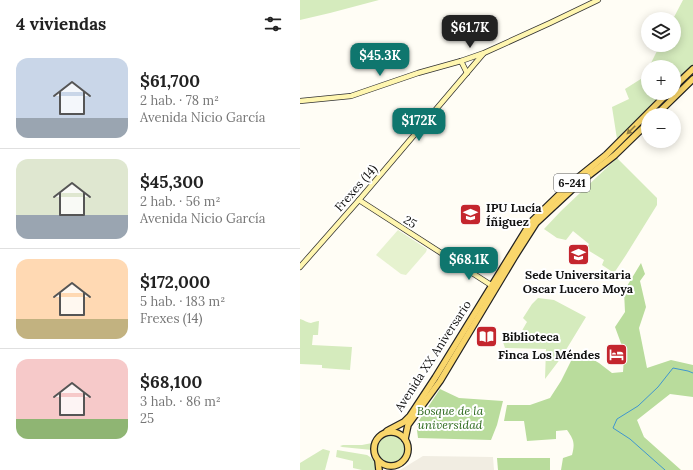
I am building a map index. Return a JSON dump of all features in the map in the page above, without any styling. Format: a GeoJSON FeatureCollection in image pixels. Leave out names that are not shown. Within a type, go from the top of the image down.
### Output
{"type":"FeatureCollection","features":[{"type":"Feature","properties":{"kind":"main road"},"geometry":{"type":"LineString","coordinates":[[300,101],[351,96],[418,73],[461,61],[484,53],[595,1]]}},
{"type":"Feature","properties":{"kind":"main road","name":"Frexes (14)"},"geometry":{"type":"LineString","coordinates":[[300,267],[484,53]]}},
{"type":"Feature","properties":{"kind":"main road"},"geometry":{"type":"LineString","coordinates":[[461,61],[467,73]]}},
{"type":"Feature","properties":{"kind":"main road"},"geometry":{"type":"LineString","coordinates":[[681,80],[693,68]]}},
{"type":"Feature","properties":{"kind":"main road"},"geometry":{"type":"LineString","coordinates":[[663,108],[693,79]]}},
{"type":"Feature","properties":{"kind":"main road","name":"Avenida XX Aniversario"},"geometry":{"type":"LineString","coordinates":[[391,470],[407,456],[408,444],[405,439],[408,425],[440,381],[531,222],[570,184],[611,150],[661,100]]}},
{"type":"Feature","properties":{"kind":"main road","name":"Avenida XX Aniversario"},"geometry":{"type":"LineString","coordinates":[[379,470],[378,461],[373,451],[375,441],[382,433],[404,422],[410,416],[536,223],[579,183],[615,154],[641,130]]}},
{"type":"Feature","properties":{"kind":"main road","name":"25"},"geometry":{"type":"LineString","coordinates":[[359,200],[494,287]]}},
{"type":"Feature","properties":{"kind":"main road"},"geometry":{"type":"LineString","coordinates":[[387,431],[394,431],[405,439]]}},
{"type":"Feature","properties":{"kind":"main road"},"geometry":{"type":"LineString","coordinates":[[378,461],[384,465],[397,465]]}},
{"type":"Feature","properties":{"kind":"green space"},"geometry":{"type":"Polygon","coordinates":[[[300,0],[379,0],[300,20],[300,0]]]}},
{"type":"Feature","properties":{"kind":"green space"},"geometry":{"type":"Polygon","coordinates":[[[683,0],[693,0],[693,66],[681,77],[681,60],[652,60],[656,52],[681,52],[681,12],[677,12],[683,0]]]}},
{"type":"Feature","properties":{"kind":"green space"},"geometry":{"type":"Polygon","coordinates":[[[641,79],[641,100],[658,100],[649,108],[641,108],[641,116],[617,139],[612,107],[629,99],[625,89],[641,79]]]}},
{"type":"Feature","properties":{"kind":"green space"},"geometry":{"type":"Polygon","coordinates":[[[617,158],[657,198],[657,205],[614,273],[602,265],[604,260],[586,249],[589,244],[573,231],[566,240],[557,238],[544,229],[617,158]]]}},
{"type":"Feature","properties":{"kind":"green space"},"geometry":{"type":"Polygon","coordinates":[[[398,230],[427,249],[406,275],[401,274],[376,255],[398,230]]]}},
{"type":"Feature","properties":{"kind":"green space"},"geometry":{"type":"Polygon","coordinates":[[[641,263],[645,274],[640,281],[646,307],[639,328],[647,368],[671,360],[693,365],[693,397],[670,394],[637,420],[644,437],[681,470],[561,470],[563,458],[572,455],[573,442],[567,430],[556,431],[556,439],[527,441],[524,421],[504,421],[507,405],[530,405],[550,398],[561,381],[572,359],[580,352],[599,363],[612,373],[623,372],[624,357],[622,346],[615,327],[625,312],[624,291],[641,263]]]}},
{"type":"Feature","properties":{"kind":"green space"},"geometry":{"type":"Polygon","coordinates":[[[538,298],[554,300],[586,317],[561,358],[545,379],[546,349],[505,348],[503,342],[513,340],[520,334],[527,322],[523,318],[538,298]]]}},
{"type":"Feature","properties":{"kind":"green space"},"geometry":{"type":"Polygon","coordinates":[[[300,319],[309,323],[319,321],[318,335],[313,335],[312,345],[352,347],[350,370],[322,368],[322,365],[300,364],[300,319]]]}},
{"type":"Feature","properties":{"kind":"green space","name":"Bosque de la universidad"},"geometry":{"type":"Polygon","coordinates":[[[440,389],[459,398],[503,401],[497,425],[491,440],[418,438],[418,422],[440,389]]]}},
{"type":"Feature","properties":{"kind":"green space"},"geometry":{"type":"Polygon","coordinates":[[[390,433],[396,434],[404,442],[404,454],[396,462],[390,463],[384,462],[376,454],[375,448],[376,442],[384,434],[390,433]]]}},
{"type":"Feature","properties":{"kind":"green space"},"geometry":{"type":"Polygon","coordinates":[[[372,443],[372,450],[340,446],[362,445],[372,443]]]}},
{"type":"Feature","properties":{"kind":"green space"},"geometry":{"type":"Polygon","coordinates":[[[323,449],[330,451],[325,470],[300,470],[300,463],[323,449]]]}},
{"type":"Feature","properties":{"kind":"green space"},"geometry":{"type":"Polygon","coordinates":[[[337,450],[367,455],[373,460],[378,470],[362,470],[353,468],[353,461],[336,457],[337,450]]]}},
{"type":"Feature","properties":{"kind":"green space"},"geometry":{"type":"Polygon","coordinates":[[[497,458],[550,458],[550,470],[498,470],[497,458]]]}},
{"type":"Feature","properties":{"kind":"shaded area"},"geometry":{"type":"Polygon","coordinates":[[[423,456],[493,457],[494,470],[400,470],[423,456]]]}},
{"type":"Feature","properties":{"kind":"waterway"},"geometry":{"type":"LineString","coordinates":[[665,470],[630,439],[613,428],[617,419],[638,406],[658,387],[673,368],[693,373]]}},
{"type":"Feature","properties":{"kind":"place","name":"IPU Lucía Íñiguez"},"geometry":{"type":"Point","coordinates":[470,215]}},
{"type":"Feature","properties":{"kind":"place","name":"Sede Universitaria Oscar Lucero Moya"},"geometry":{"type":"Point","coordinates":[578,254]}},
{"type":"Feature","properties":{"kind":"place","name":"Biblioteca"},"geometry":{"type":"Point","coordinates":[486,337]}},
{"type":"Feature","properties":{"kind":"place","name":"Finca Los Méndes"},"geometry":{"type":"Point","coordinates":[616,355]}}]}
